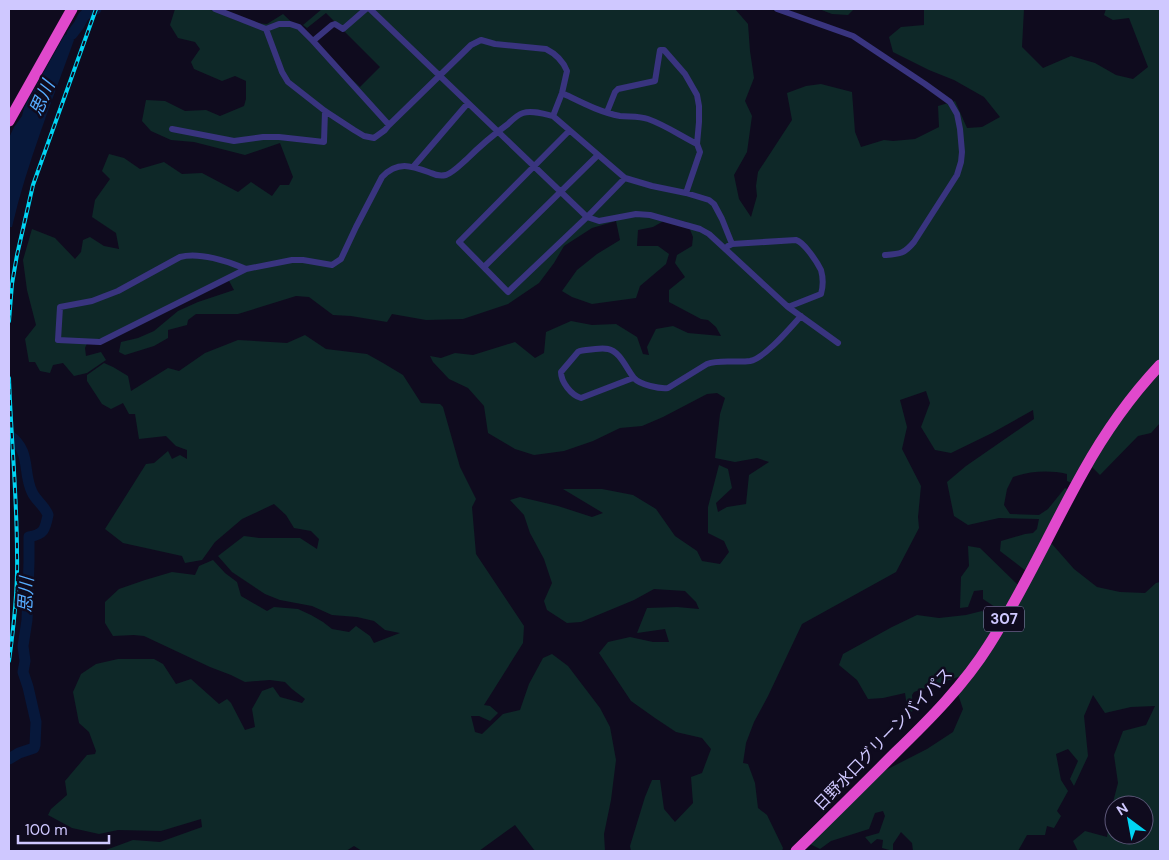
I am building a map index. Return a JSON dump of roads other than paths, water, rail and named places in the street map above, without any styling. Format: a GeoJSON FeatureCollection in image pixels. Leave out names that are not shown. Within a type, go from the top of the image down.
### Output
{"type":"FeatureCollection","features":[{"type":"Feature","properties":{"kind":"highway"},"geometry":{"type":"LineString","coordinates":[[9,121],[72,9]]}},
{"type":"Feature","properties":{"kind":"highway","name":"日野水口グリーンバイパス"},"geometry":{"type":"LineString","coordinates":[[796,851],[944,703],[989,646],[1084,471],[1104,438],[1143,384],[1160,365]]}},
{"type":"Feature","properties":{"kind":"street"},"geometry":{"type":"LineString","coordinates":[[215,9],[266,29],[279,24],[290,24],[299,27],[389,125]]}},
{"type":"Feature","properties":{"kind":"street"},"geometry":{"type":"LineString","coordinates":[[313,41],[332,25],[336,24],[343,29],[366,9]]}},
{"type":"Feature","properties":{"kind":"street"},"geometry":{"type":"LineString","coordinates":[[370,9],[587,217],[599,221],[636,214],[650,215],[700,229],[709,234],[788,307],[838,343]]}},
{"type":"Feature","properties":{"kind":"street"},"geometry":{"type":"LineString","coordinates":[[777,9],[853,36],[950,102],[957,114],[962,152],[957,175],[907,251],[900,254],[886,255]]}},
{"type":"Feature","properties":{"kind":"street"},"geometry":{"type":"LineString","coordinates":[[266,29],[282,72],[288,82],[325,111],[354,130],[369,137],[374,138],[385,130],[471,45],[481,40],[495,44],[546,49],[553,52],[560,59],[567,71],[562,93],[553,116]]}},
{"type":"Feature","properties":{"kind":"street"},"geometry":{"type":"LineString","coordinates":[[607,112],[615,92],[618,90],[654,82],[660,50],[664,50],[685,74],[697,95],[700,106],[697,144],[700,152],[686,193]]}},
{"type":"Feature","properties":{"kind":"street"},"geometry":{"type":"LineString","coordinates":[[562,93],[594,108],[620,116],[646,119],[666,127],[697,144]]}},
{"type":"Feature","properties":{"kind":"street"},"geometry":{"type":"LineString","coordinates":[[412,167],[468,103]]}},
{"type":"Feature","properties":{"kind":"street"},"geometry":{"type":"LineString","coordinates":[[172,129],[234,141],[279,137],[324,142],[325,111]]}},
{"type":"Feature","properties":{"kind":"street"},"geometry":{"type":"LineString","coordinates":[[246,269],[231,263],[200,257],[187,255],[180,257],[118,291],[92,301],[60,307],[58,340],[100,342],[246,269],[292,260],[332,265],[340,260],[382,177],[393,168],[401,166],[412,167],[435,175],[445,175],[458,167],[520,114],[526,112],[543,113],[553,116],[625,178],[709,200],[714,204],[722,219],[732,244]]}},
{"type":"Feature","properties":{"kind":"street"},"geometry":{"type":"LineString","coordinates":[[569,131],[459,242],[508,292],[625,178]]}},
{"type":"Feature","properties":{"kind":"street"},"geometry":{"type":"LineString","coordinates":[[484,268],[598,155]]}},
{"type":"Feature","properties":{"kind":"street"},"geometry":{"type":"LineString","coordinates":[[724,249],[732,244],[796,240],[802,242],[820,270],[823,285],[822,292],[788,307]]}},
{"type":"Feature","properties":{"kind":"street"},"geometry":{"type":"LineString","coordinates":[[634,378],[581,398],[577,397],[565,385],[561,372],[576,353],[580,351],[608,349],[613,351],[623,362],[637,381],[651,386],[668,388],[707,364],[753,360],[761,356],[801,316]]}},
{"type":"Feature","properties":{"kind":"water"},"geometry":{"type":"Polygon","coordinates":[[[81,23],[72,37],[74,40],[32,156],[12,227],[9,227],[9,138],[64,36],[66,34],[69,36],[76,24],[81,23]]]}},
{"type":"Feature","properties":{"kind":"waterway","name":"思川"},"geometry":{"type":"LineString","coordinates":[[72,34],[83,17],[96,9]]}},
{"type":"Feature","properties":{"kind":"waterway","name":"思川"},"geometry":{"type":"LineString","coordinates":[[9,435],[21,448],[32,492],[48,515],[41,533],[29,537],[27,620],[23,646],[25,661],[23,672],[36,722],[35,745],[34,748],[9,759]]}},
{"type":"Feature","properties":{"kind":"railway"},"geometry":{"type":"LineString","coordinates":[[9,321],[17,255],[33,185],[96,9]]}},
{"type":"Feature","properties":{"kind":"railway"},"geometry":{"type":"LineString","coordinates":[[9,378],[17,567],[9,661]]}}]}
